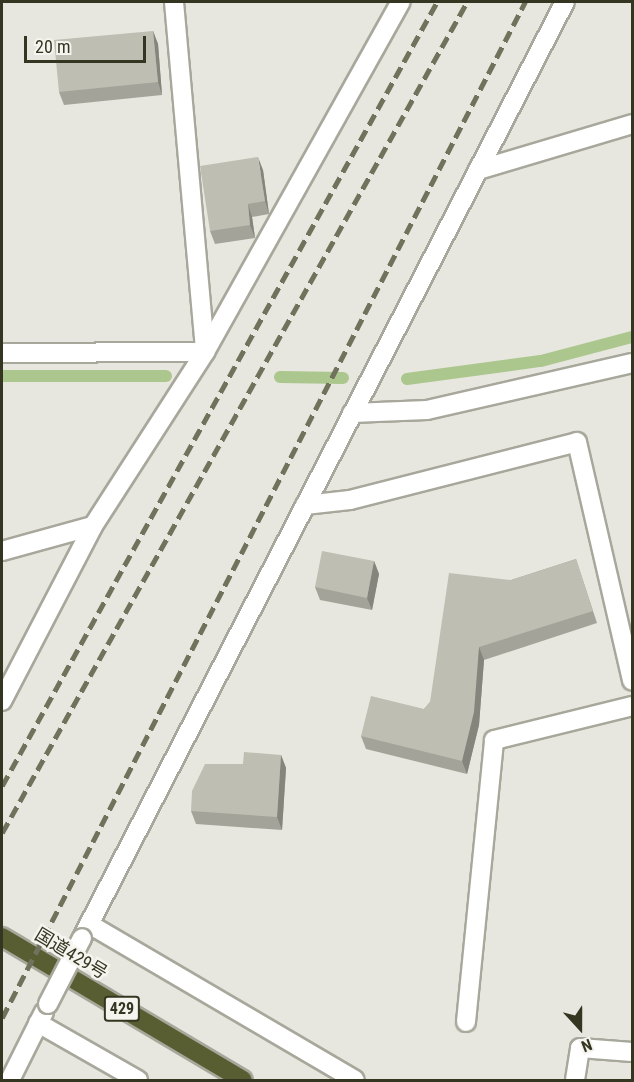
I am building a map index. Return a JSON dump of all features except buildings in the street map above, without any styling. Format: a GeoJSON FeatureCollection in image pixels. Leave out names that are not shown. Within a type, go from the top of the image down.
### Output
{"type":"FeatureCollection","features":[{"type":"Feature","properties":{"kind":"highway","name":"国道429号"},"geometry":{"type":"LineString","coordinates":[[2,937],[243,1080]]}},
{"type":"Feature","properties":{"kind":"street"},"geometry":{"type":"LineString","coordinates":[[174,2],[205,352]]}},
{"type":"Feature","properties":{"kind":"street"},"geometry":{"type":"LineString","coordinates":[[2,701],[93,526],[205,352],[401,2]]}},
{"type":"Feature","properties":{"kind":"street"},"geometry":{"type":"LineString","coordinates":[[10,1080],[565,2]]}},
{"type":"Feature","properties":{"kind":"street"},"geometry":{"type":"LineString","coordinates":[[478,170],[633,124]]}},
{"type":"Feature","properties":{"kind":"street"},"geometry":{"type":"LineString","coordinates":[[2,353],[205,352]]}},
{"type":"Feature","properties":{"kind":"street"},"geometry":{"type":"LineString","coordinates":[[352,413],[427,410],[633,363]]}},
{"type":"Feature","properties":{"kind":"street"},"geometry":{"type":"LineString","coordinates":[[305,505],[350,500],[577,442],[627,618],[633,681]]}},
{"type":"Feature","properties":{"kind":"street"},"geometry":{"type":"LineString","coordinates":[[2,551],[93,526]]}},
{"type":"Feature","properties":{"kind":"street"},"geometry":{"type":"LineString","coordinates":[[466,1022],[495,740],[633,706]]}},
{"type":"Feature","properties":{"kind":"street"},"geometry":{"type":"LineString","coordinates":[[85,931],[355,1080]]}},
{"type":"Feature","properties":{"kind":"street"},"geometry":{"type":"LineString","coordinates":[[38,1023],[138,1080]]}},
{"type":"Feature","properties":{"kind":"street"},"geometry":{"type":"LineString","coordinates":[[575,1080],[580,1048],[633,1052]]}},
{"type":"Feature","properties":{"kind":"waterway"},"geometry":{"type":"LineString","coordinates":[[407,379],[541,361],[632,337]]}},
{"type":"Feature","properties":{"kind":"waterway"},"geometry":{"type":"LineString","coordinates":[[2,376],[166,376]]}},
{"type":"Feature","properties":{"kind":"waterway"},"geometry":{"type":"LineString","coordinates":[[280,377],[343,378]]}},
{"type":"Feature","properties":{"kind":"railway"},"geometry":{"type":"LineString","coordinates":[[2,786],[437,2]]}},
{"type":"Feature","properties":{"kind":"railway"},"geometry":{"type":"LineString","coordinates":[[2,833],[467,2]]}},
{"type":"Feature","properties":{"kind":"railway"},"geometry":{"type":"LineString","coordinates":[[2,1018],[525,2]]}}]}
